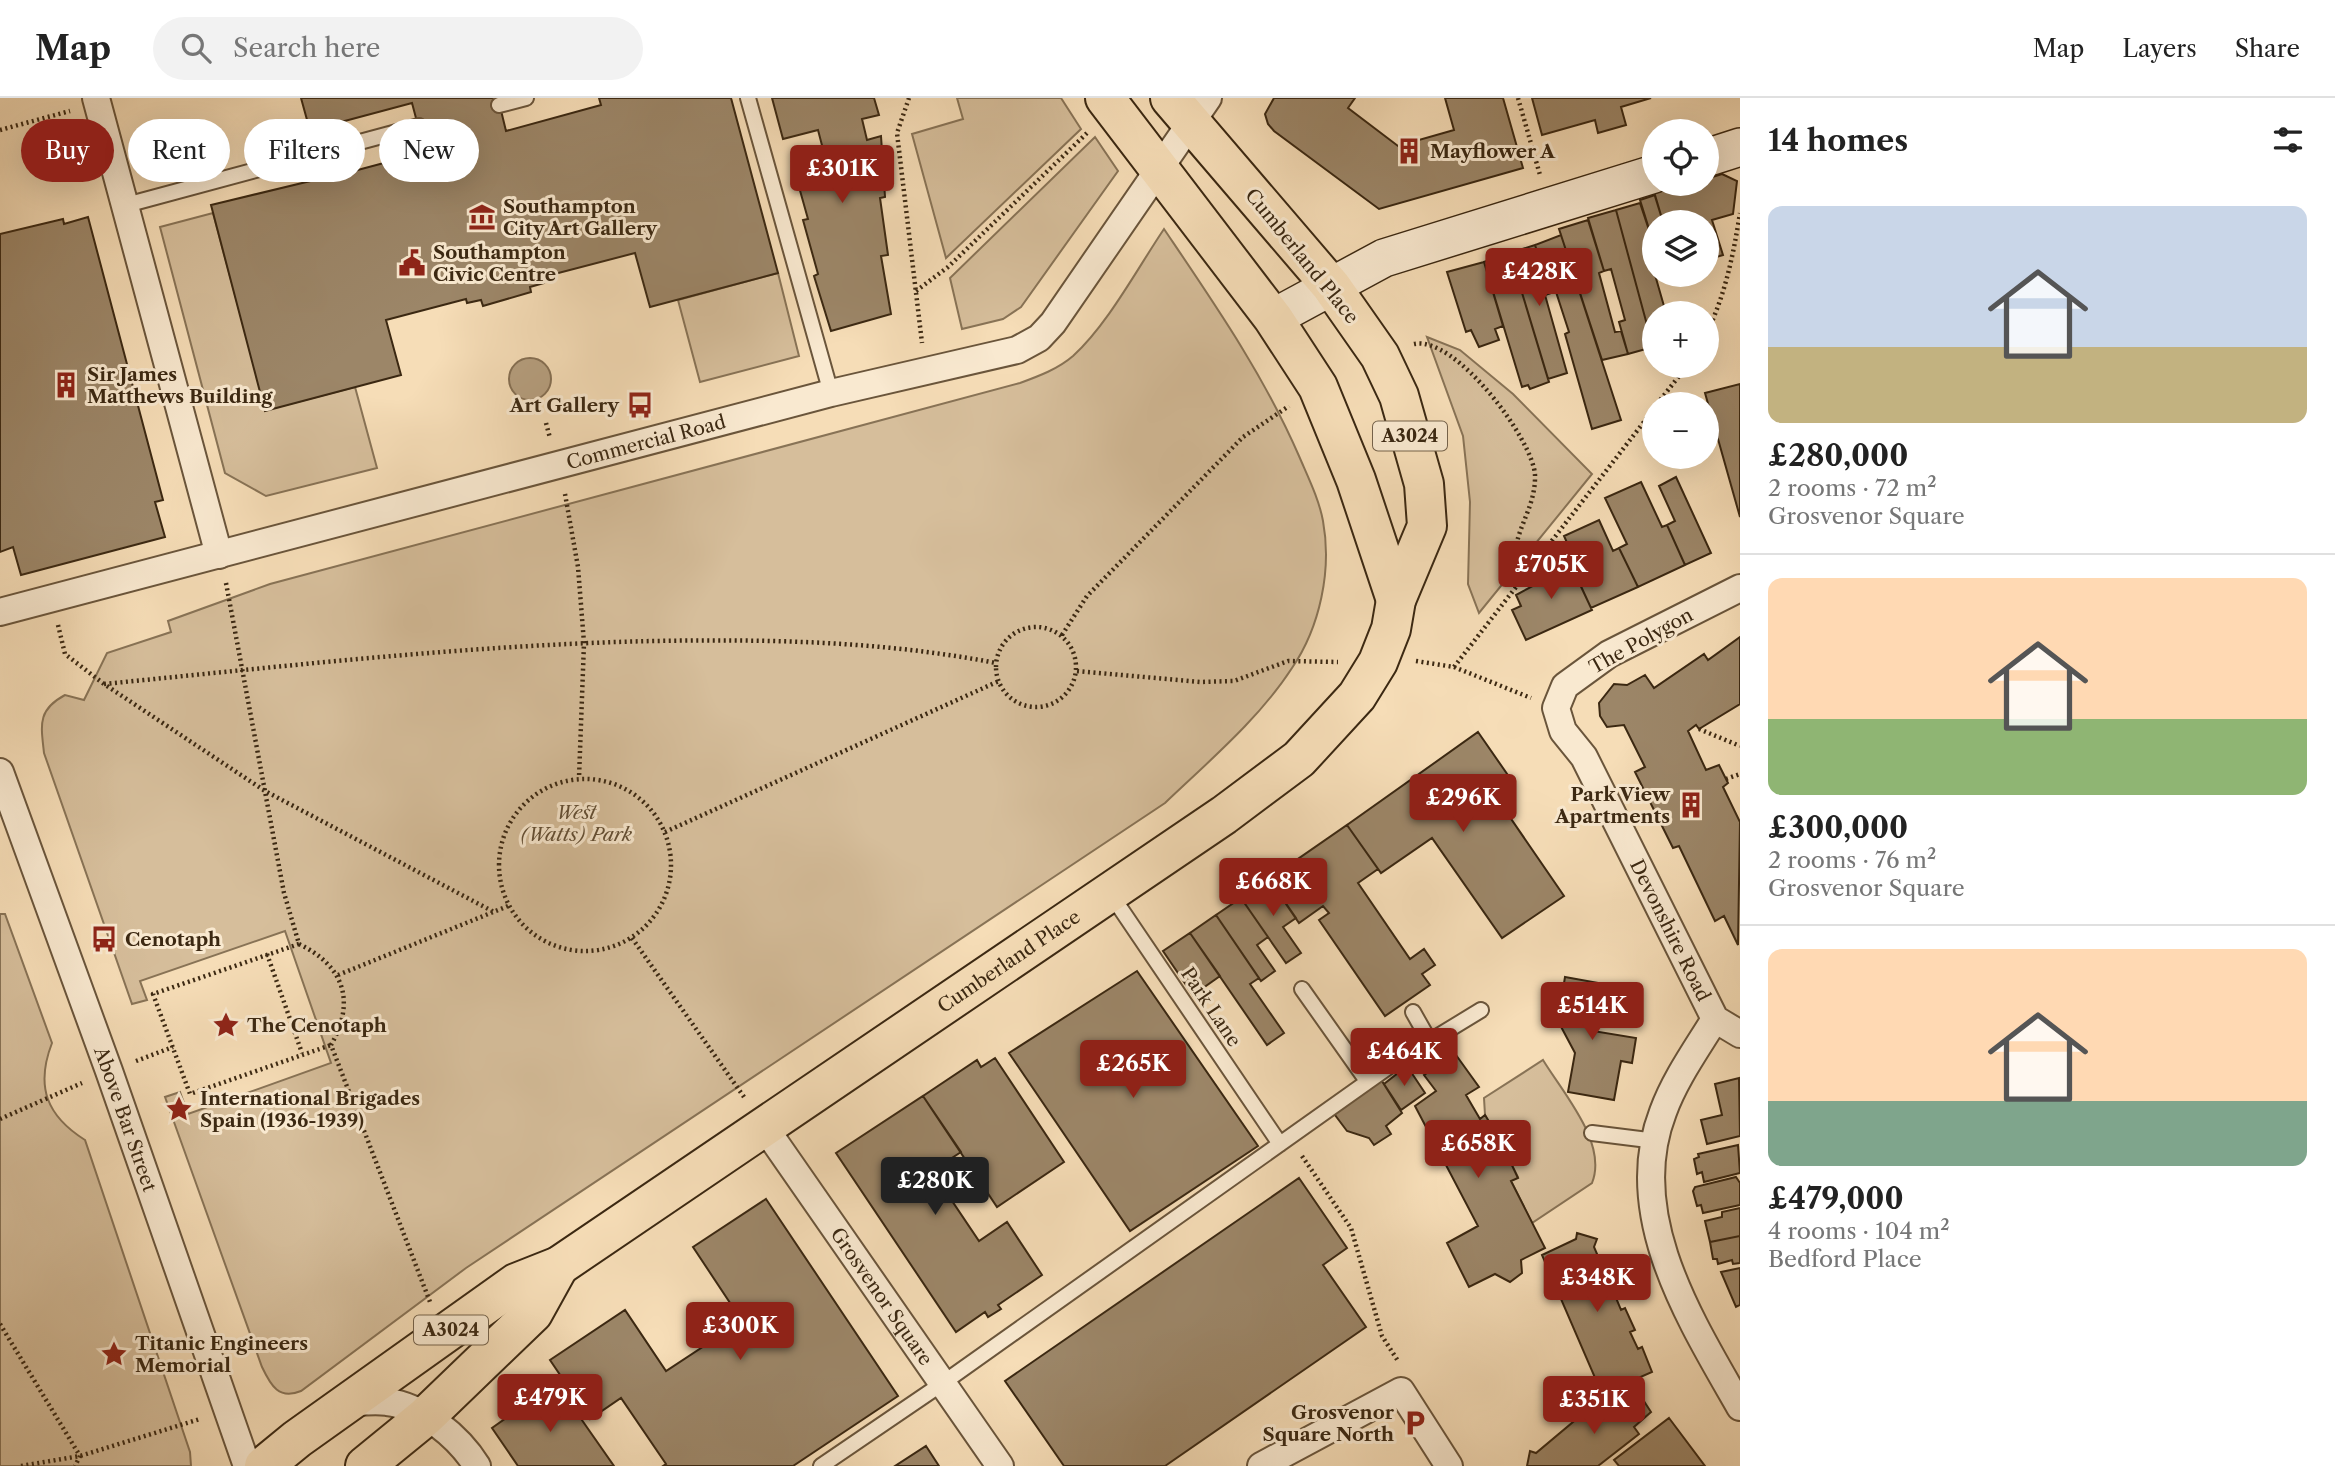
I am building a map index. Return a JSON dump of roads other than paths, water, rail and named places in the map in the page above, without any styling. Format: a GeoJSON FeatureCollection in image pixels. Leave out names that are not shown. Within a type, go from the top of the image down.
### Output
{"type":"FeatureCollection","features":[{"type":"Feature","properties":{"kind":"main road","name":"A3024"},"geometry":{"type":"LineString","coordinates":[[1109,103],[1273,317],[1318,387],[1356,480],[1396,600]]}},
{"type":"Feature","properties":{"kind":"main road","name":"Cumberland Place"},"geometry":{"type":"LineString","coordinates":[[264,1466],[516,1283],[559,1266],[755,1113],[1110,893],[1224,816],[1299,759],[1357,696],[1378,662],[1391,629],[1396,600],[1427,526],[1424,484],[1399,396],[1380,356],[1331,286],[1189,106]]}},
{"type":"Feature","properties":{"kind":"main road","name":"Cumberland Place"},"geometry":{"type":"LineString","coordinates":[[365,1466],[425,1417],[533,1313],[559,1266]]}},
{"type":"Feature","properties":{"kind":"street"},"geometry":{"type":"LineString","coordinates":[[97,101],[219,555]]}},
{"type":"Feature","properties":{"kind":"street","name":"Commercial Road"},"geometry":{"type":"LineString","coordinates":[[0,612],[831,393],[1017,350],[1039,338],[1053,323],[1158,169],[1189,106]]}},
{"type":"Feature","properties":{"kind":"street"},"geometry":{"type":"LineString","coordinates":[[1719,154],[1740,147]]}},
{"type":"Feature","properties":{"kind":"street"},"geometry":{"type":"LineString","coordinates":[[1273,317],[1384,258],[1414,246],[1642,178]]}},
{"type":"Feature","properties":{"kind":"street","name":"The Polygon"},"geometry":{"type":"LineString","coordinates":[[1556,708],[1565,686],[1609,654],[1740,588]]}},
{"type":"Feature","properties":{"kind":"street","name":"Devonshire Road"},"geometry":{"type":"LineString","coordinates":[[1556,708],[1563,731],[1584,757],[1714,1019],[1675,1083],[1661,1115],[1652,1169],[1656,1226],[1672,1282],[1737,1395]]}},
{"type":"Feature","properties":{"kind":"street","name":"Above Bar Street"},"geometry":{"type":"LineString","coordinates":[[0,772],[109,1070],[247,1466]]}},
{"type":"Feature","properties":{"kind":"street"},"geometry":{"type":"LineString","coordinates":[[1714,1019],[1740,1034]]}},
{"type":"Feature","properties":{"kind":"street","name":"Grosvenor Square"},"geometry":{"type":"LineString","coordinates":[[755,1113],[1000,1466]]}},
{"type":"Feature","properties":{"kind":"street"},"geometry":{"type":"LineString","coordinates":[[1261,1466],[1401,1391],[1449,1466]]}},
{"type":"Feature","properties":{"kind":"street"},"geometry":{"type":"LineString","coordinates":[[348,1403],[386,1402],[404,1406],[456,1439],[477,1466]]}},
{"type":"Feature","properties":{"kind":"lane"},"geometry":{"type":"LineString","coordinates":[[499,105],[526,98]]}},
{"type":"Feature","properties":{"kind":"lane"},"geometry":{"type":"LineString","coordinates":[[748,98],[831,393]]}},
{"type":"Feature","properties":{"kind":"lane"},"geometry":{"type":"LineString","coordinates":[[126,205],[379,138]]}},
{"type":"Feature","properties":{"kind":"lane","name":"Park Lane"},"geometry":{"type":"LineString","coordinates":[[1110,893],[1285,1141]]}},
{"type":"Feature","properties":{"kind":"lane"},"geometry":{"type":"LineString","coordinates":[[1302,989],[1367,1081]]}},
{"type":"Feature","properties":{"kind":"lane"},"geometry":{"type":"LineString","coordinates":[[821,1466],[943,1383],[1367,1081],[1481,1010]]}},
{"type":"Feature","properties":{"kind":"lane"},"geometry":{"type":"LineString","coordinates":[[1413,1012],[1430,1042]]}},
{"type":"Feature","properties":{"kind":"lane"},"geometry":{"type":"LineString","coordinates":[[1592,1133],[1656,1141]]}},
{"type":"Feature","properties":{"kind":"place","name":"Mayflower A"},"geometry":{"type":"Point","coordinates":[1409,151]}},
{"type":"Feature","properties":{"kind":"place","name":"Southampton City Art Gallery"},"geometry":{"type":"Point","coordinates":[482,217]}},
{"type":"Feature","properties":{"kind":"place","name":"Southampton Civic Centre"},"geometry":{"type":"Point","coordinates":[412,263]}},
{"type":"Feature","properties":{"kind":"place","name":"Sir James Matthews Building"},"geometry":{"type":"Point","coordinates":[66,385]}},
{"type":"Feature","properties":{"kind":"place","name":"Art Gallery"},"geometry":{"type":"Point","coordinates":[640,405]}},
{"type":"Feature","properties":{"kind":"place","name":"Park View Apartments"},"geometry":{"type":"Point","coordinates":[1691,805]}},
{"type":"Feature","properties":{"kind":"place","name":"Cenotaph"},"geometry":{"type":"Point","coordinates":[104,939]}},
{"type":"Feature","properties":{"kind":"place","name":"The Cenotaph"},"geometry":{"type":"Point","coordinates":[226,1025]}},
{"type":"Feature","properties":{"kind":"place","name":"International Brigades Spain (1936-1939)"},"geometry":{"type":"Point","coordinates":[179,1109]}},
{"type":"Feature","properties":{"kind":"place","name":"Titanic Engineers Memorial"},"geometry":{"type":"Point","coordinates":[114,1354]}},
{"type":"Feature","properties":{"kind":"place","name":"Grosvenor Square North"},"geometry":{"type":"Point","coordinates":[1415,1423]}},
{"type":"Feature","properties":{"kind":"park label","name":"West (Watts) Park"},"geometry":{"type":"Point","coordinates":[576,823]}}]}
